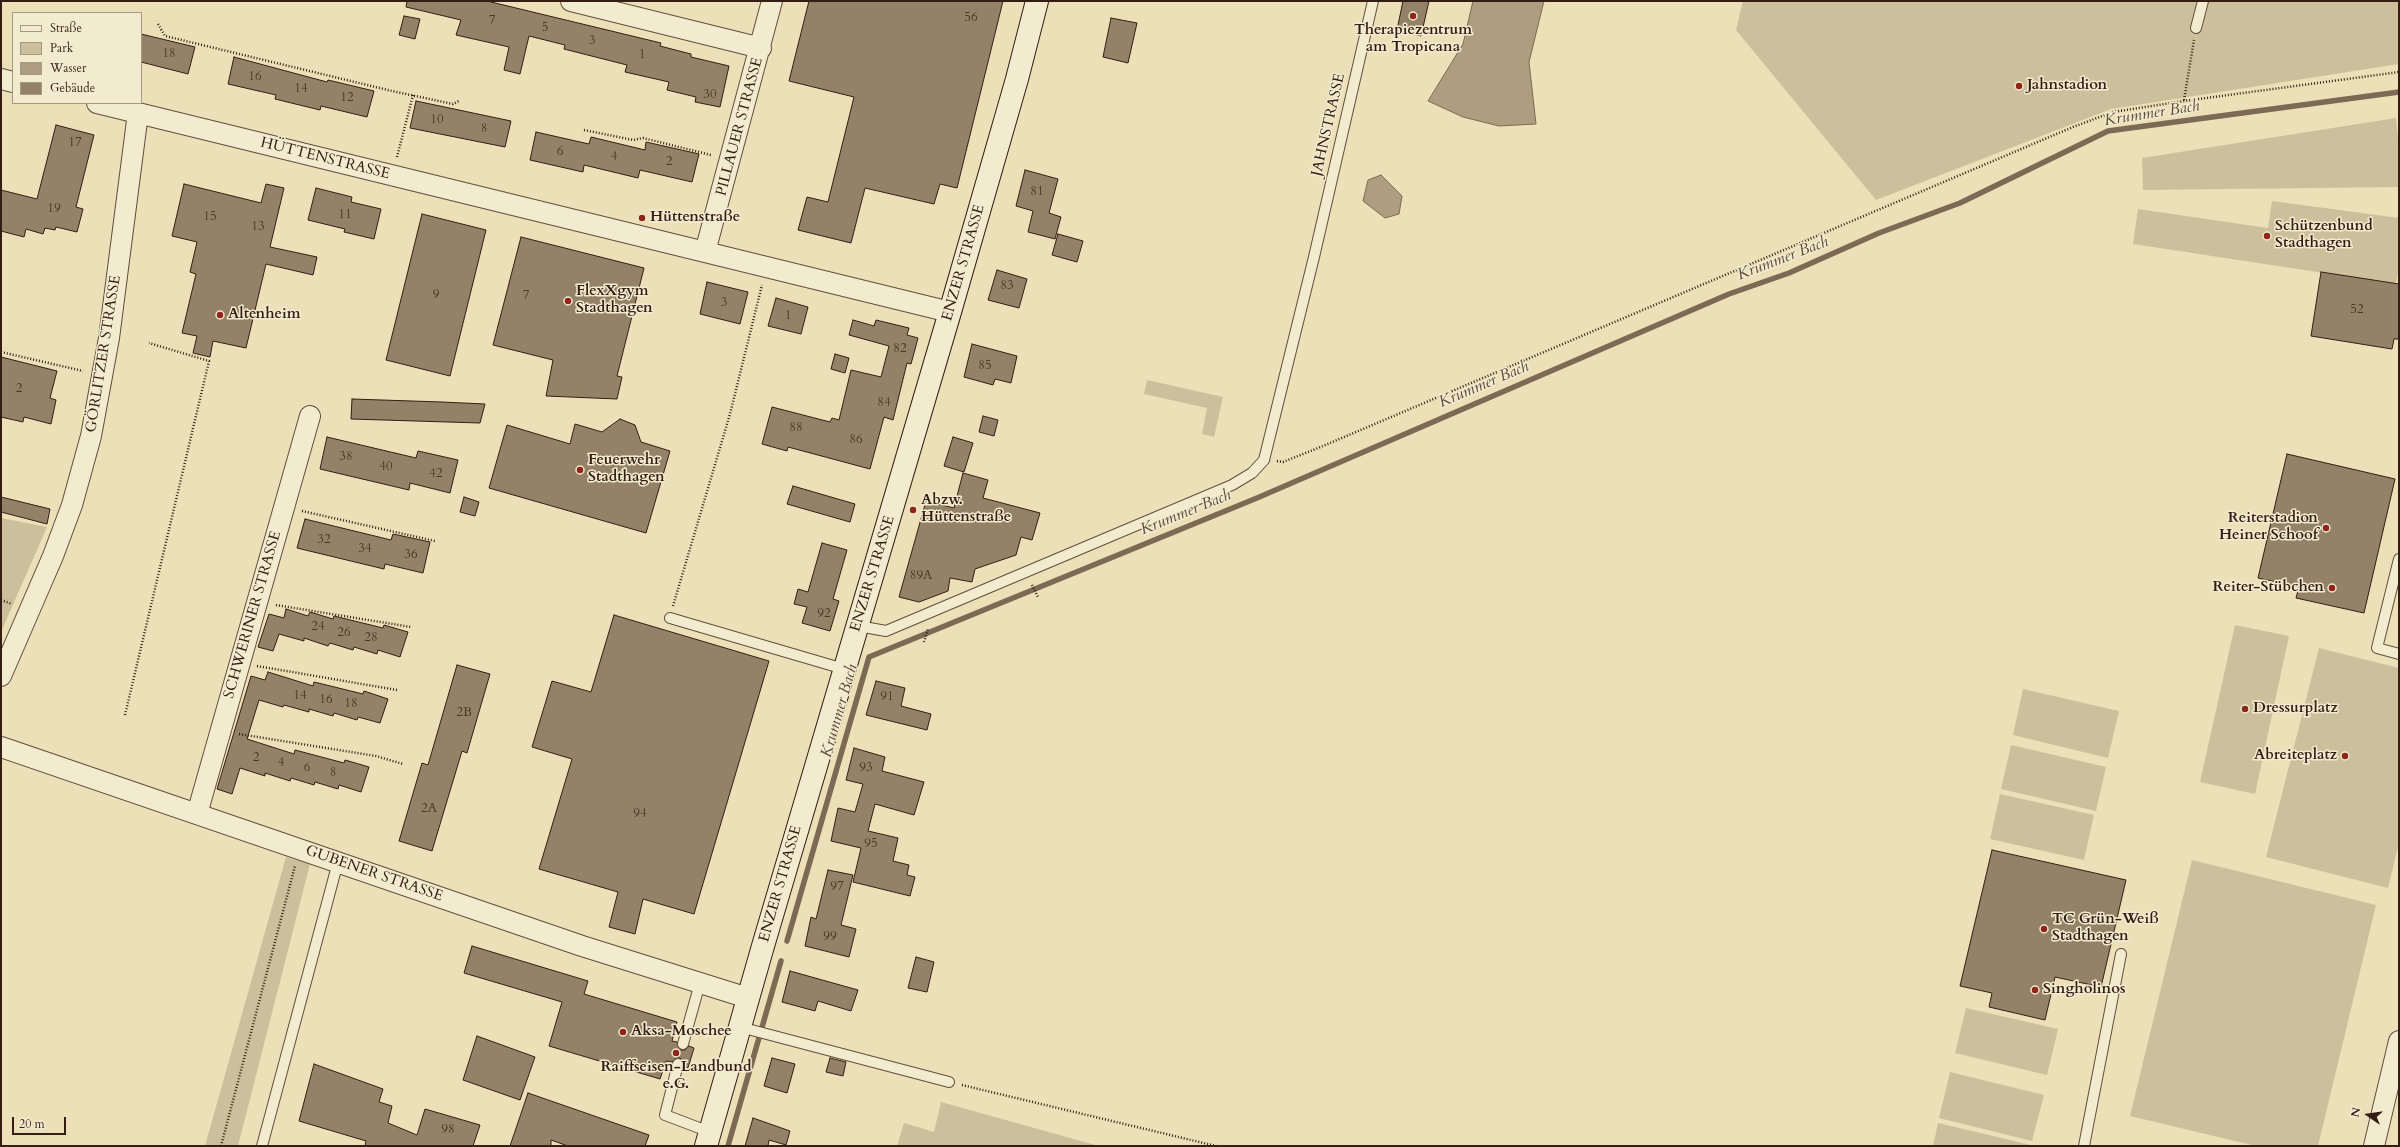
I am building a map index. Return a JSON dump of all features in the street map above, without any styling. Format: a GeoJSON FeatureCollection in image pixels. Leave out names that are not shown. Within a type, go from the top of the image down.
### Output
{"type":"FeatureCollection","features":[{"type":"Feature","properties":{"kind":"main road","name":"ENZER STRASSE"},"geometry":{"type":"LineString","coordinates":[[708,1139],[754,1031],[748,998],[950,312],[1017,79],[1037,1]]}},
{"type":"Feature","properties":{"kind":"street"},"geometry":{"type":"LineString","coordinates":[[571,1],[761,48]]}},
{"type":"Feature","properties":{"kind":"street","name":"PILLAUER STRASSE"},"geometry":{"type":"LineString","coordinates":[[705,252],[761,48],[772,1]]}},
{"type":"Feature","properties":{"kind":"street"},"geometry":{"type":"LineString","coordinates":[[1,80],[12,82]]}},
{"type":"Feature","properties":{"kind":"street","name":"HÜTTENSTRASSE"},"geometry":{"type":"LineString","coordinates":[[101,104],[950,312]]}},
{"type":"Feature","properties":{"kind":"street","name":"GÖRLITZER STRASSE"},"geometry":{"type":"LineString","coordinates":[[1,676],[39,592],[72,505],[90,436],[103,376],[138,113]]}},
{"type":"Feature","properties":{"kind":"street","name":"SCHWERINER STRASSE"},"geometry":{"type":"LineString","coordinates":[[197,814],[310,416]]}},
{"type":"Feature","properties":{"kind":"street","name":"GUBENER STRASSE"},"geometry":{"type":"LineString","coordinates":[[1,747],[582,946],[748,998]]}},
{"type":"Feature","properties":{"kind":"street"},"geometry":{"type":"LineString","coordinates":[[2374,1146],[2399,1041]]}},
{"type":"Feature","properties":{"kind":"lane","name":"JAHNSTRASSE"},"geometry":{"type":"LineString","coordinates":[[1264,460],[1314,257],[1373,1]]}},
{"type":"Feature","properties":{"kind":"lane"},"geometry":{"type":"LineString","coordinates":[[2196,28],[2203,1]]}},
{"type":"Feature","properties":{"kind":"lane"},"geometry":{"type":"LineString","coordinates":[[858,626],[886,631],[1232,485],[1252,473],[1264,460]]}},
{"type":"Feature","properties":{"kind":"lane"},"geometry":{"type":"LineString","coordinates":[[2399,559],[2377,648],[2399,654]]}},
{"type":"Feature","properties":{"kind":"lane"},"geometry":{"type":"LineString","coordinates":[[670,618],[844,669]]}},
{"type":"Feature","properties":{"kind":"lane"},"geometry":{"type":"LineString","coordinates":[[262,1146],[338,862]]}},
{"type":"Feature","properties":{"kind":"lane"},"geometry":{"type":"LineString","coordinates":[[2084,1146],[2120,954]]}},
{"type":"Feature","properties":{"kind":"lane"},"geometry":{"type":"LineString","coordinates":[[684,1044],[700,983]]}},
{"type":"Feature","properties":{"kind":"lane"},"geometry":{"type":"LineString","coordinates":[[754,1031],[949,1082]]}},
{"type":"Feature","properties":{"kind":"lane"},"geometry":{"type":"LineString","coordinates":[[678,1064],[665,1115],[708,1139]]}},
{"type":"Feature","properties":{"kind":"path"},"geometry":{"type":"LineString","coordinates":[[158,24],[165,36],[453,104],[459,101]]}},
{"type":"Feature","properties":{"kind":"path"},"geometry":{"type":"LineString","coordinates":[[2184,101],[2196,28]]}},
{"type":"Feature","properties":{"kind":"path"},"geometry":{"type":"LineString","coordinates":[[1264,460],[1283,462],[1323,446],[2072,127],[2113,112],[2399,72]]}},
{"type":"Feature","properties":{"kind":"path"},"geometry":{"type":"LineString","coordinates":[[393,175],[413,95]]}},
{"type":"Feature","properties":{"kind":"path"},"geometry":{"type":"LineString","coordinates":[[584,130],[632,140],[643,138],[731,159]]}},
{"type":"Feature","properties":{"kind":"path"},"geometry":{"type":"LineString","coordinates":[[670,618],[730,414],[766,267]]}},
{"type":"Feature","properties":{"kind":"path"},"geometry":{"type":"LineString","coordinates":[[125,715],[209,361],[148,343]]}},
{"type":"Feature","properties":{"kind":"path"},"geometry":{"type":"LineString","coordinates":[[1,352],[103,376]]}},
{"type":"Feature","properties":{"kind":"path"},"geometry":{"type":"LineString","coordinates":[[284,508],[435,541]]}},
{"type":"Feature","properties":{"kind":"path"},"geometry":{"type":"LineString","coordinates":[[1029,578],[1038,597]]}},
{"type":"Feature","properties":{"kind":"path"},"geometry":{"type":"LineString","coordinates":[[1,600],[13,604]]}},
{"type":"Feature","properties":{"kind":"path"},"geometry":{"type":"LineString","coordinates":[[257,602],[411,627]]}},
{"type":"Feature","properties":{"kind":"path"},"geometry":{"type":"LineString","coordinates":[[924,642],[928,629]]}},
{"type":"Feature","properties":{"kind":"path"},"geometry":{"type":"LineString","coordinates":[[239,663],[397,690]]}},
{"type":"Feature","properties":{"kind":"path"},"geometry":{"type":"LineString","coordinates":[[220,731],[376,756],[403,764]]}},
{"type":"Feature","properties":{"kind":"path"},"geometry":{"type":"LineString","coordinates":[[221,1146],[300,849]]}},
{"type":"Feature","properties":{"kind":"path"},"geometry":{"type":"LineString","coordinates":[[949,1082],[1216,1146]]}},
{"type":"Feature","properties":{"kind":"green space","name":"Jahnstadion"},"geometry":{"type":"Polygon","coordinates":[[[1743,1],[2399,1],[2399,64],[2111,109],[1876,200],[1736,30],[1743,1]]]}},
{"type":"Feature","properties":{"kind":"green space"},"geometry":{"type":"Polygon","coordinates":[[[2396,118],[2399,149],[2399,187],[2143,190],[2142,158],[2396,118]]]}},
{"type":"Feature","properties":{"kind":"green space","name":"Schützenbund Stadthagen"},"geometry":{"type":"Polygon","coordinates":[[[2272,201],[2399,218],[2399,266],[2396,284],[2133,244],[2138,209],[2268,228],[2272,201]]]}},
{"type":"Feature","properties":{"kind":"green space"},"geometry":{"type":"Polygon","coordinates":[[[1147,380],[1223,397],[1214,437],[1202,434],[1207,408],[1144,394],[1147,380]]]}},
{"type":"Feature","properties":{"kind":"green space"},"geometry":{"type":"Polygon","coordinates":[[[1,518],[47,527],[1,632],[1,518]]]}},
{"type":"Feature","properties":{"kind":"green space","name":"Dressurplatz"},"geometry":{"type":"Polygon","coordinates":[[[2235,625],[2289,636],[2255,794],[2200,782],[2235,625]]]}},
{"type":"Feature","properties":{"kind":"green space","name":"Abreiteplatz"},"geometry":{"type":"Polygon","coordinates":[[[2319,648],[2399,668],[2399,843],[2388,888],[2266,857],[2319,648]]]}},
{"type":"Feature","properties":{"kind":"green space"},"geometry":{"type":"Polygon","coordinates":[[[2023,689],[2119,711],[2108,758],[2013,735],[2023,689]]]}},
{"type":"Feature","properties":{"kind":"green space"},"geometry":{"type":"Polygon","coordinates":[[[2011,745],[2106,767],[2096,811],[2001,789],[2011,745]]]}},
{"type":"Feature","properties":{"kind":"green space"},"geometry":{"type":"Polygon","coordinates":[[[2000,794],[2094,815],[2084,860],[1990,839],[2000,794]]]}},
{"type":"Feature","properties":{"kind":"green space"},"geometry":{"type":"Polygon","coordinates":[[[286,857],[310,864],[238,1146],[205,1146],[286,857]]]}},
{"type":"Feature","properties":{"kind":"green space"},"geometry":{"type":"Polygon","coordinates":[[[2192,860],[2376,905],[2318,1146],[2256,1146],[2130,1116],[2192,860]]]}},
{"type":"Feature","properties":{"kind":"green space"},"geometry":{"type":"Polygon","coordinates":[[[1966,1008],[2058,1029],[2047,1075],[1955,1053],[1966,1008]]]}},
{"type":"Feature","properties":{"kind":"green space"},"geometry":{"type":"Polygon","coordinates":[[[1950,1072],[2044,1095],[2032,1141],[1939,1118],[1950,1072]]]}},
{"type":"Feature","properties":{"kind":"green space"},"geometry":{"type":"Polygon","coordinates":[[[941,1102],[1099,1146],[897,1146],[904,1123],[934,1132],[941,1102]]]}},
{"type":"Feature","properties":{"kind":"green space"},"geometry":{"type":"Polygon","coordinates":[[[1938,1123],[2031,1145],[2031,1146],[1933,1146],[1938,1123]]]}},
{"type":"Feature","properties":{"kind":"water"},"geometry":{"type":"Polygon","coordinates":[[[1473,1],[1544,1],[1529,62],[1536,124],[1499,126],[1463,117],[1428,101],[1463,44],[1473,1]]]}},
{"type":"Feature","properties":{"kind":"water"},"geometry":{"type":"Polygon","coordinates":[[[1381,175],[1402,196],[1399,214],[1385,218],[1363,201],[1368,180],[1381,175]]]}},
{"type":"Feature","properties":{"kind":"building"},"geometry":{"type":"Polygon","coordinates":[[[407,1],[487,1],[661,43],[660,46],[691,54],[691,57],[729,66],[720,107],[695,102],[696,97],[667,90],[669,82],[625,72],[627,65],[564,49],[565,45],[529,36],[520,74],[504,70],[509,47],[456,35],[461,20],[406,7],[407,1]]]}},
{"type":"Feature","properties":{"kind":"building"},"geometry":{"type":"Polygon","coordinates":[[[809,1],[1003,1],[957,188],[940,184],[934,204],[865,188],[851,243],[798,230],[807,197],[828,202],[854,97],[789,81],[809,1]]]}},
{"type":"Feature","properties":{"kind":"building","name":"Therapiezentrum am Tropicana"},"geometry":{"type":"Polygon","coordinates":[[[1403,1],[1429,1],[1421,36],[1397,30],[1403,1]]]}},
{"type":"Feature","properties":{"kind":"building"},"geometry":{"type":"Polygon","coordinates":[[[404,16],[420,19],[415,39],[399,35],[404,16]]]}},
{"type":"Feature","properties":{"kind":"building"},"geometry":{"type":"Polygon","coordinates":[[[1111,18],[1137,23],[1128,63],[1103,57],[1111,18]]]}},
{"type":"Feature","properties":{"kind":"building"},"geometry":{"type":"Polygon","coordinates":[[[142,34],[195,47],[188,74],[142,62],[142,34]]]}},
{"type":"Feature","properties":{"kind":"building"},"geometry":{"type":"Polygon","coordinates":[[[234,57],[327,82],[328,80],[374,91],[367,117],[321,106],[320,110],[275,99],[276,95],[228,84],[234,57]]]}},
{"type":"Feature","properties":{"kind":"building"},"geometry":{"type":"Polygon","coordinates":[[[416,101],[511,121],[505,147],[410,128],[416,101]]]}},
{"type":"Feature","properties":{"kind":"building"},"geometry":{"type":"Polygon","coordinates":[[[56,125],[94,135],[76,207],[83,209],[77,232],[56,227],[55,230],[45,228],[43,234],[26,229],[24,237],[1,231],[1,190],[37,199],[56,125]]]}},
{"type":"Feature","properties":{"kind":"building"},"geometry":{"type":"Polygon","coordinates":[[[536,132],[589,144],[591,137],[645,150],[646,142],[699,154],[692,182],[640,170],[638,178],[584,165],[583,172],[530,160],[536,132]]]}},
{"type":"Feature","properties":{"kind":"building"},"geometry":{"type":"Polygon","coordinates":[[[1025,170],[1058,179],[1049,213],[1061,217],[1055,239],[1028,232],[1033,211],[1016,206],[1025,170]]]}},
{"type":"Feature","properties":{"kind":"building"},"geometry":{"type":"Polygon","coordinates":[[[184,184],[261,203],[266,184],[284,188],[270,247],[317,257],[313,275],[266,264],[246,348],[213,341],[210,357],[193,353],[197,336],[182,333],[196,274],[190,272],[197,242],[172,236],[184,184]]]}},
{"type":"Feature","properties":{"kind":"building"},"geometry":{"type":"Polygon","coordinates":[[[316,188],[352,197],[351,202],[381,209],[374,239],[344,232],[345,229],[308,220],[316,188]]]}},
{"type":"Feature","properties":{"kind":"building"},"geometry":{"type":"Polygon","coordinates":[[[422,214],[486,230],[450,376],[386,360],[422,214]]]}},
{"type":"Feature","properties":{"kind":"building"},"geometry":{"type":"Polygon","coordinates":[[[1058,234],[1083,241],[1077,262],[1052,255],[1058,234]]]}},
{"type":"Feature","properties":{"kind":"building"},"geometry":{"type":"Polygon","coordinates":[[[521,237],[644,268],[617,376],[622,377],[617,399],[546,396],[553,360],[493,345],[521,237]]]}},
{"type":"Feature","properties":{"kind":"building"},"geometry":{"type":"Polygon","coordinates":[[[997,270],[1027,279],[1019,308],[988,300],[997,270]]]}},
{"type":"Feature","properties":{"kind":"building","name":"Schützenbund Stadthagen"},"geometry":{"type":"Polygon","coordinates":[[[2321,272],[2399,284],[2399,339],[2394,339],[2392,349],[2311,336],[2321,272]]]}},
{"type":"Feature","properties":{"kind":"building"},"geometry":{"type":"Polygon","coordinates":[[[707,282],[748,292],[740,324],[700,314],[707,282]]]}},
{"type":"Feature","properties":{"kind":"building"},"geometry":{"type":"Polygon","coordinates":[[[776,298],[808,307],[801,334],[768,326],[776,298]]]}},
{"type":"Feature","properties":{"kind":"building"},"geometry":{"type":"Polygon","coordinates":[[[853,320],[874,326],[876,320],[909,328],[907,335],[918,338],[911,364],[907,363],[893,420],[884,417],[870,469],[788,447],[787,451],[762,444],[772,407],[830,422],[832,418],[839,420],[851,370],[881,377],[889,346],[849,335],[853,320]]]}},
{"type":"Feature","properties":{"kind":"building"},"geometry":{"type":"Polygon","coordinates":[[[972,344],[1017,356],[1011,383],[995,379],[993,385],[964,377],[972,344]]]}},
{"type":"Feature","properties":{"kind":"building"},"geometry":{"type":"Polygon","coordinates":[[[835,354],[849,358],[845,373],[831,369],[835,354]]]}},
{"type":"Feature","properties":{"kind":"building"},"geometry":{"type":"Polygon","coordinates":[[[1,357],[57,371],[50,398],[56,400],[51,424],[24,417],[23,422],[1,417],[1,357]]]}},
{"type":"Feature","properties":{"kind":"building"},"geometry":{"type":"Polygon","coordinates":[[[352,399],[485,404],[480,423],[351,419],[352,399]]]}},
{"type":"Feature","properties":{"kind":"building"},"geometry":{"type":"Polygon","coordinates":[[[983,416],[998,420],[994,436],[979,432],[983,416]]]}},
{"type":"Feature","properties":{"kind":"building","name":"Feuerwehr Stadthagen"},"geometry":{"type":"Polygon","coordinates":[[[620,419],[635,425],[641,442],[670,451],[646,533],[489,488],[507,425],[570,444],[575,424],[602,432],[620,419]]]}},
{"type":"Feature","properties":{"kind":"building"},"geometry":{"type":"Polygon","coordinates":[[[327,437],[416,458],[418,451],[458,460],[450,493],[410,483],[409,490],[320,469],[327,437]]]}},
{"type":"Feature","properties":{"kind":"building"},"geometry":{"type":"Polygon","coordinates":[[[953,437],[973,443],[964,472],[944,466],[953,437]]]}},
{"type":"Feature","properties":{"kind":"building","name":"Reiterstadion Heiner Schoof"},"geometry":{"type":"Polygon","coordinates":[[[2287,454],[2395,479],[2364,613],[2296,598],[2299,587],[2258,578],[2287,454]]]}},
{"type":"Feature","properties":{"kind":"building"},"geometry":{"type":"Polygon","coordinates":[[[963,473],[988,480],[983,498],[1040,513],[1032,540],[1021,537],[1016,555],[975,569],[972,582],[950,578],[948,591],[919,602],[899,597],[926,501],[954,508],[963,473]]]}},
{"type":"Feature","properties":{"kind":"building"},"geometry":{"type":"Polygon","coordinates":[[[793,486],[855,504],[850,522],[787,504],[793,486]]]}},
{"type":"Feature","properties":{"kind":"building"},"geometry":{"type":"Polygon","coordinates":[[[1,497],[50,509],[47,524],[1,512],[1,497]]]}},
{"type":"Feature","properties":{"kind":"building"},"geometry":{"type":"Polygon","coordinates":[[[464,497],[479,502],[475,516],[460,512],[464,497]]]}},
{"type":"Feature","properties":{"kind":"building"},"geometry":{"type":"Polygon","coordinates":[[[305,519],[391,540],[393,534],[430,542],[423,573],[385,564],[384,569],[297,548],[305,519]]]}},
{"type":"Feature","properties":{"kind":"building"},"geometry":{"type":"Polygon","coordinates":[[[822,543],[847,550],[833,599],[839,601],[830,631],[802,623],[807,607],[794,604],[798,589],[808,592],[822,543]]]}},
{"type":"Feature","properties":{"kind":"building"},"geometry":{"type":"Polygon","coordinates":[[[286,609],[308,616],[310,612],[333,619],[334,616],[383,628],[384,625],[408,632],[400,657],[378,650],[377,654],[354,647],[353,650],[330,643],[328,646],[304,638],[304,641],[279,634],[273,651],[258,647],[269,614],[284,618],[286,609]]]}},
{"type":"Feature","properties":{"kind":"building"},"geometry":{"type":"Polygon","coordinates":[[[614,615],[769,661],[694,914],[643,899],[635,934],[609,927],[618,892],[539,869],[572,759],[532,747],[552,681],[591,692],[614,615]]]}},
{"type":"Feature","properties":{"kind":"building"},"geometry":{"type":"Polygon","coordinates":[[[457,665],[490,674],[467,753],[462,751],[432,851],[399,841],[422,763],[428,765],[457,665]]]}},
{"type":"Feature","properties":{"kind":"building"},"geometry":{"type":"Polygon","coordinates":[[[268,672],[313,686],[314,682],[363,694],[364,691],[388,699],[380,723],[358,717],[357,720],[334,713],[333,716],[309,709],[309,712],[284,705],[283,707],[259,700],[247,739],[294,754],[295,750],[344,763],[345,760],[369,767],[361,792],[339,785],[338,789],[315,782],[314,785],[291,778],[290,781],[265,773],[265,776],[240,768],[232,794],[217,789],[251,676],[265,680],[268,672]]]}},
{"type":"Feature","properties":{"kind":"building"},"geometry":{"type":"Polygon","coordinates":[[[876,681],[905,688],[901,706],[931,714],[927,730],[866,715],[876,681]]]}},
{"type":"Feature","properties":{"kind":"building"},"geometry":{"type":"Polygon","coordinates":[[[854,748],[885,757],[882,771],[924,782],[914,815],[875,804],[868,831],[898,838],[893,861],[909,865],[907,875],[915,877],[910,896],[853,882],[861,848],[831,841],[838,808],[855,812],[863,784],[846,780],[854,748]]]}},
{"type":"Feature","properties":{"kind":"building","name":"TC Grün-Weiß Stadthagen"},"geometry":{"type":"Polygon","coordinates":[[[1992,850],[2126,880],[2101,987],[2055,977],[2045,1020],[1989,1007],[1992,993],[1960,986],[1992,850]]]}},
{"type":"Feature","properties":{"kind":"building"},"geometry":{"type":"Polygon","coordinates":[[[828,870],[853,875],[841,925],[856,929],[849,957],[805,946],[811,917],[816,919],[828,870]]]}},
{"type":"Feature","properties":{"kind":"building"},"geometry":{"type":"Polygon","coordinates":[[[472,946],[588,981],[584,994],[677,1022],[672,1041],[677,1042],[681,1050],[685,1050],[689,1046],[694,1048],[688,1068],[684,1066],[684,1062],[680,1058],[676,1058],[672,1062],[666,1061],[660,1079],[549,1046],[562,1002],[464,973],[472,946]]]}},
{"type":"Feature","properties":{"kind":"building"},"geometry":{"type":"Polygon","coordinates":[[[916,957],[934,962],[927,992],[908,988],[916,957]]]}},
{"type":"Feature","properties":{"kind":"building"},"geometry":{"type":"Polygon","coordinates":[[[790,971],[858,990],[851,1011],[818,1001],[815,1011],[782,1002],[790,971]]]}},
{"type":"Feature","properties":{"kind":"building"},"geometry":{"type":"Polygon","coordinates":[[[477,1036],[535,1057],[520,1100],[463,1080],[477,1036]]]}},
{"type":"Feature","properties":{"kind":"building"},"geometry":{"type":"Polygon","coordinates":[[[772,1058],[795,1064],[787,1093],[764,1086],[772,1058]]]}},
{"type":"Feature","properties":{"kind":"building"},"geometry":{"type":"Polygon","coordinates":[[[830,1058],[846,1062],[843,1076],[826,1072],[830,1058]]]}},
{"type":"Feature","properties":{"kind":"building"},"geometry":{"type":"Polygon","coordinates":[[[314,1064],[383,1089],[379,1102],[392,1106],[388,1123],[417,1135],[425,1109],[480,1125],[473,1146],[365,1146],[366,1141],[299,1121],[314,1064]]]}},
{"type":"Feature","properties":{"kind":"building"},"geometry":{"type":"Polygon","coordinates":[[[528,1093],[649,1135],[645,1146],[568,1146],[551,1140],[551,1146],[510,1146],[528,1093]]]}},
{"type":"Feature","properties":{"kind":"building"},"geometry":{"type":"Polygon","coordinates":[[[753,1118],[790,1131],[786,1145],[769,1140],[768,1146],[745,1146],[753,1118]]]}},
{"type":"Feature","properties":{"kind":"waterway","name":"Krummer Bach"},"geometry":{"type":"LineString","coordinates":[[787,941],[869,657],[1257,498],[1729,294],[1789,273],[1879,233],[1960,203],[2108,131],[2399,92]]}},
{"type":"Feature","properties":{"kind":"waterway","name":"Krummer Bach"},"geometry":{"type":"LineString","coordinates":[[728,1146],[781,961]]}},
{"type":"Feature","properties":{"kind":"place","name":"Therapiezentrum am Tropicana"},"geometry":{"type":"Point","coordinates":[1413,16]}},
{"type":"Feature","properties":{"kind":"place","name":"Jahnstadion"},"geometry":{"type":"Point","coordinates":[2019,86]}},
{"type":"Feature","properties":{"kind":"place","name":"Hüttenstraße"},"geometry":{"type":"Point","coordinates":[642,218]}},
{"type":"Feature","properties":{"kind":"place","name":"Schützenbund Stadthagen"},"geometry":{"type":"Point","coordinates":[2267,236]}},
{"type":"Feature","properties":{"kind":"place","name":"FlexXgym Stadthagen"},"geometry":{"type":"Point","coordinates":[568,301]}},
{"type":"Feature","properties":{"kind":"place","name":"Altenheim"},"geometry":{"type":"Point","coordinates":[220,315]}},
{"type":"Feature","properties":{"kind":"place","name":"Feuerwehr Stadthagen"},"geometry":{"type":"Point","coordinates":[580,470]}},
{"type":"Feature","properties":{"kind":"place","name":"Abzw. Hüttenstraße"},"geometry":{"type":"Point","coordinates":[913,510]}},
{"type":"Feature","properties":{"kind":"place","name":"Reiterstadion Heiner Schoof"},"geometry":{"type":"Point","coordinates":[2326,528]}},
{"type":"Feature","properties":{"kind":"place","name":"Reiter-Stübchen"},"geometry":{"type":"Point","coordinates":[2332,588]}},
{"type":"Feature","properties":{"kind":"place","name":"Dressurplatz"},"geometry":{"type":"Point","coordinates":[2245,709]}},
{"type":"Feature","properties":{"kind":"place","name":"Abreiteplatz"},"geometry":{"type":"Point","coordinates":[2345,756]}},
{"type":"Feature","properties":{"kind":"place","name":"TC Grün-Weiß Stadthagen"},"geometry":{"type":"Point","coordinates":[2044,929]}},
{"type":"Feature","properties":{"kind":"place","name":"Singholinos"},"geometry":{"type":"Point","coordinates":[2035,990]}},
{"type":"Feature","properties":{"kind":"place","name":"Aksa-Moschee"},"geometry":{"type":"Point","coordinates":[623,1032]}},
{"type":"Feature","properties":{"kind":"place","name":"Raiffseisen-Landbund e.G."},"geometry":{"type":"Point","coordinates":[676,1053]}}]}
